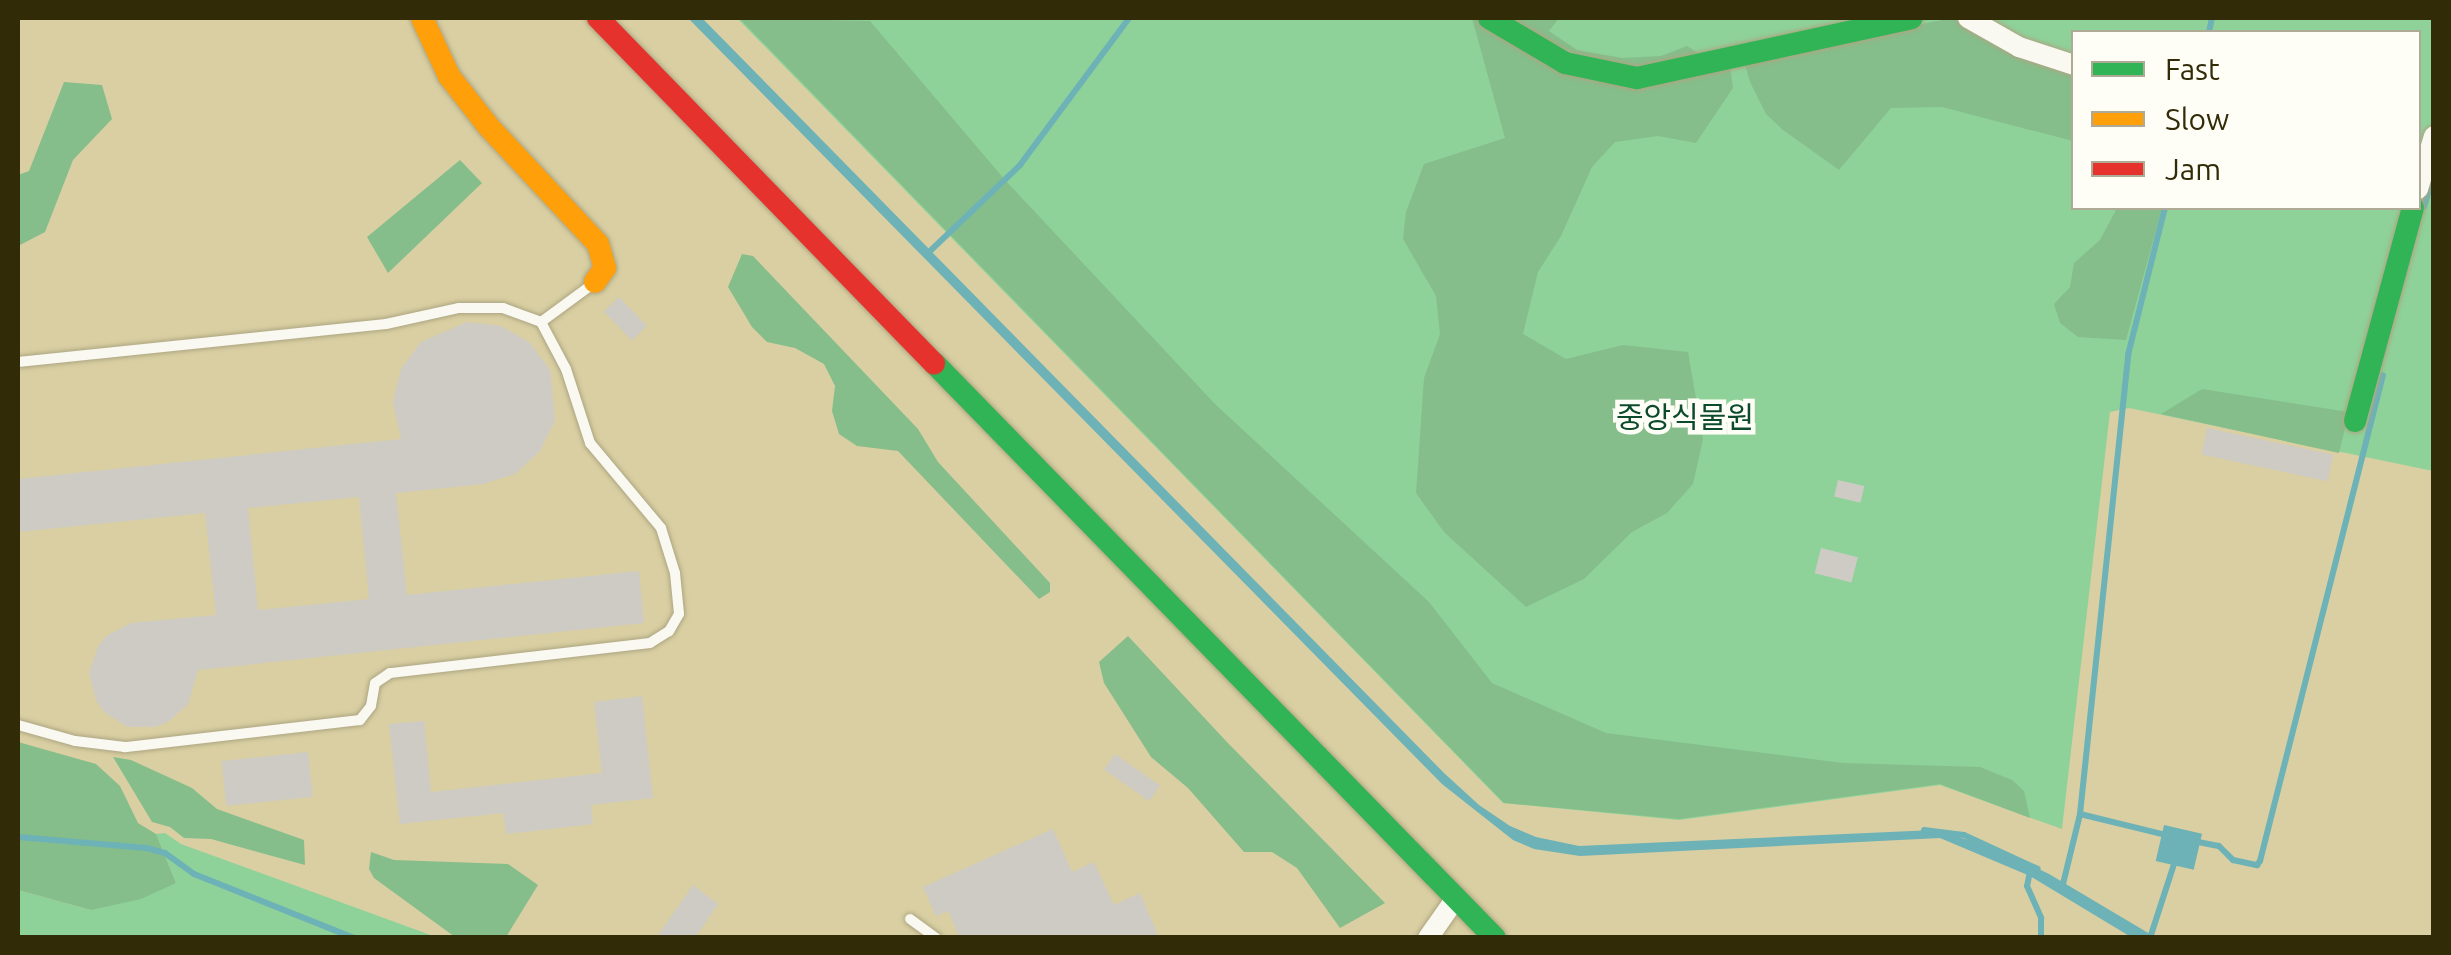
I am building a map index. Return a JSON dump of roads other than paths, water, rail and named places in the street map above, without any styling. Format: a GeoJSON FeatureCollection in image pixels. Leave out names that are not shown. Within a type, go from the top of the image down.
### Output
{"type":"FeatureCollection","features":[{"type":"Feature","properties":{"kind":"main road"},"geometry":{"type":"LineString","coordinates":[[422,18],[449,76],[488,126],[598,244],[605,268],[595,282]]}},
{"type":"Feature","properties":{"kind":"main road"},"geometry":{"type":"LineString","coordinates":[[598,18],[1496,938]]}},
{"type":"Feature","properties":{"kind":"main road"},"geometry":{"type":"LineString","coordinates":[[1489,18],[1565,62],[1638,78],[1912,18]]}},
{"type":"Feature","properties":{"kind":"main road"},"geometry":{"type":"LineString","coordinates":[[2355,421],[2412,210]]}},
{"type":"Feature","properties":{"kind":"street"},"geometry":{"type":"LineString","coordinates":[[1968,18],[2019,47],[2071,64]]}},
{"type":"Feature","properties":{"kind":"street"},"geometry":{"type":"LineString","coordinates":[[2426,165],[2434,136]]}},
{"type":"Feature","properties":{"kind":"street"},"geometry":{"type":"LineString","coordinates":[[1428,938],[1456,898]]}},
{"type":"Feature","properties":{"kind":"lane"},"geometry":{"type":"LineString","coordinates":[[541,322],[595,282]]}},
{"type":"Feature","properties":{"kind":"lane"},"geometry":{"type":"LineString","coordinates":[[18,362],[386,324],[459,308],[503,308],[541,322],[566,370],[590,443],[661,528],[675,573],[680,614],[670,631],[650,644],[390,673],[376,683],[371,706],[360,720],[125,747],[75,741],[18,724]]}},
{"type":"Feature","properties":{"kind":"lane"},"geometry":{"type":"LineString","coordinates":[[910,919],[936,938]]}},
{"type":"Feature","properties":{"kind":"water"},"geometry":{"type":"Polygon","coordinates":[[[688,18],[702,18],[1444,773],[1479,805],[1510,826],[1536,837],[1579,846],[1934,830],[1996,848],[2049,874],[2155,937],[2131,937],[2030,876],[1940,838],[1580,856],[1534,849],[1513,840],[1442,784],[688,18]]]}},
{"type":"Feature","properties":{"kind":"water"},"geometry":{"type":"Polygon","coordinates":[[[2164,825],[2202,834],[2194,870],[2156,861],[2164,825]]]}},
{"type":"Feature","properties":{"kind":"waterway"},"geometry":{"type":"LineString","coordinates":[[927,254],[1020,165],[1129,18]]}},
{"type":"Feature","properties":{"kind":"waterway"},"geometry":{"type":"LineString","coordinates":[[2209,30],[2212,18]]}},
{"type":"Feature","properties":{"kind":"waterway"},"geometry":{"type":"LineString","coordinates":[[2424,207],[2433,176]]}},
{"type":"Feature","properties":{"kind":"waterway"},"geometry":{"type":"LineString","coordinates":[[2063,884],[2080,814],[2128,355],[2164,210]]}},
{"type":"Feature","properties":{"kind":"waterway"},"geometry":{"type":"LineString","coordinates":[[2193,841],[2219,846],[2233,860],[2257,865],[2260,861],[2383,375]]}},
{"type":"Feature","properties":{"kind":"waterway"},"geometry":{"type":"LineString","coordinates":[[2080,814],[2166,835]]}},
{"type":"Feature","properties":{"kind":"waterway"},"geometry":{"type":"LineString","coordinates":[[1924,830],[1964,835],[2038,869]]}},
{"type":"Feature","properties":{"kind":"waterway"},"geometry":{"type":"LineString","coordinates":[[18,837],[147,848],[165,853],[194,874],[354,938]]}},
{"type":"Feature","properties":{"kind":"waterway"},"geometry":{"type":"LineString","coordinates":[[2150,938],[2176,858]]}},
{"type":"Feature","properties":{"kind":"waterway"},"geometry":{"type":"LineString","coordinates":[[2030,871],[2027,886],[2041,918],[2041,938]]}},
{"type":"Feature","properties":{"kind":"park label","name":"중앙식물원"},"geometry":{"type":"Point","coordinates":[1685,417]}}]}
